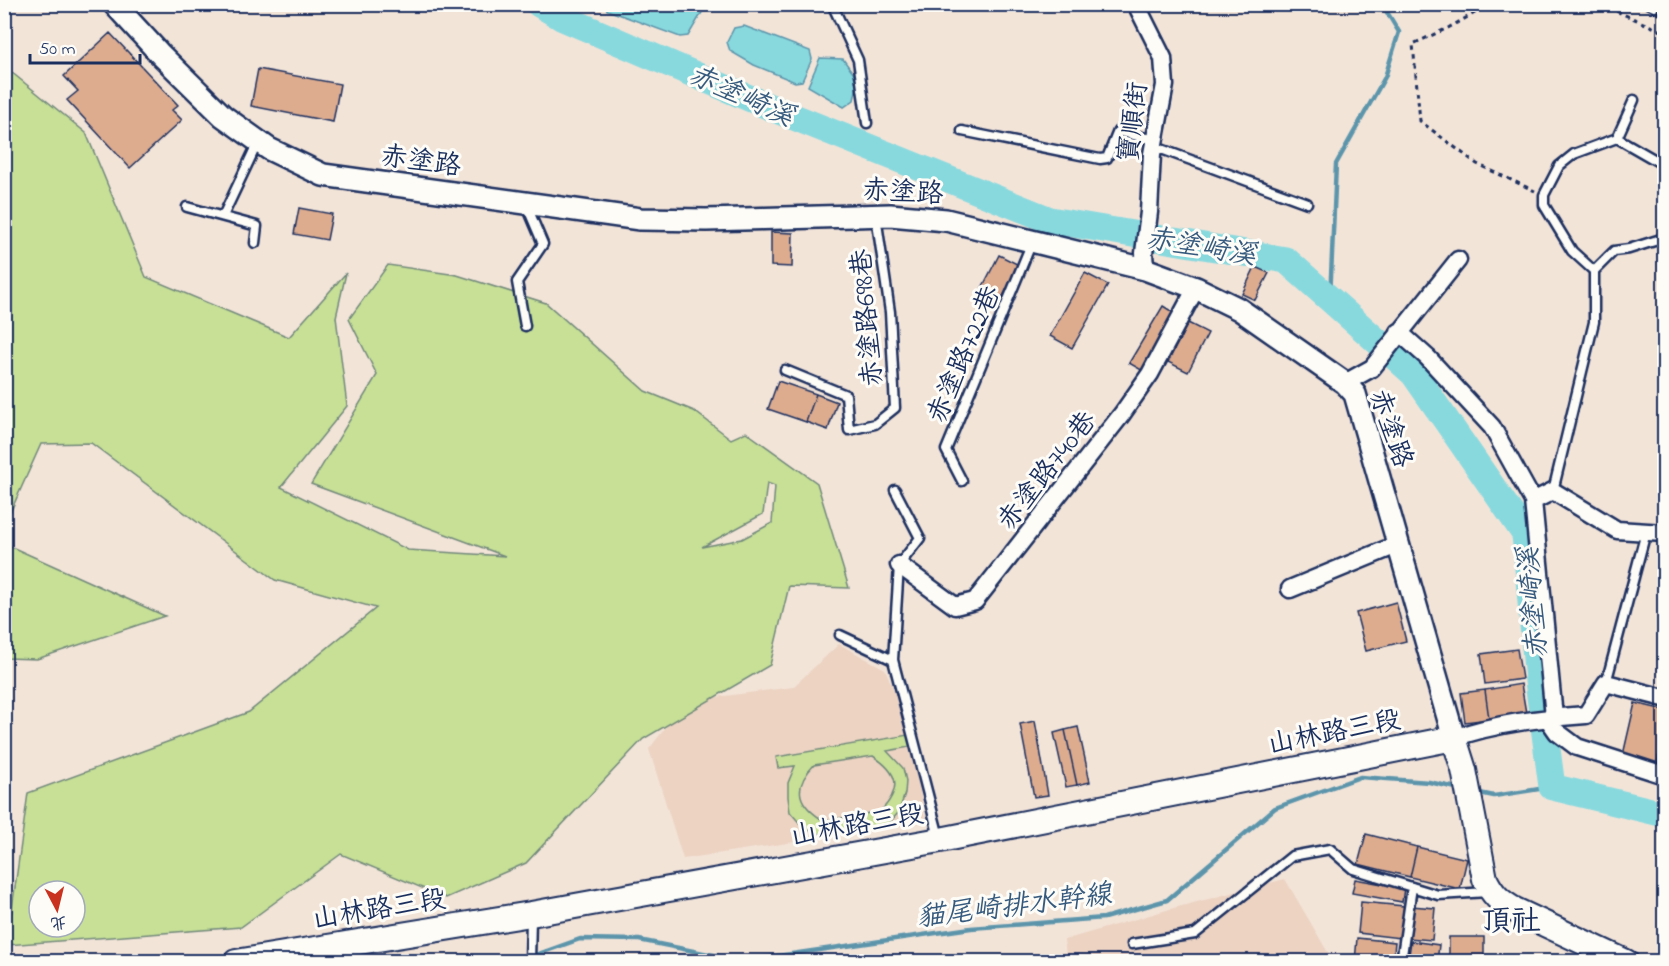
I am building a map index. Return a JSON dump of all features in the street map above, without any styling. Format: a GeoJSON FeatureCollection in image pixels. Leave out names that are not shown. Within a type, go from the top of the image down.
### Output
{"type":"FeatureCollection","features":[{"type":"Feature","properties":{"kind":"main road"},"geometry":{"type":"LineString","coordinates":[[1454,738],[1464,770],[1485,879],[1491,892],[1501,902],[1515,910],[1626,962]]}},
{"type":"Feature","properties":{"kind":"main road","name":"山林路三段"},"geometry":{"type":"LineString","coordinates":[[236,962],[531,925],[940,840],[1454,738]]}},
{"type":"Feature","properties":{"kind":"street","name":"赤塗路"},"geometry":{"type":"LineString","coordinates":[[114,4],[161,55],[223,116],[269,149],[323,175],[640,219],[706,220],[890,215],[946,220],[1032,241],[1145,261],[1239,309],[1345,383],[1355,394],[1454,738]]}},
{"type":"Feature","properties":{"kind":"street","name":"寶順街"},"geometry":{"type":"LineString","coordinates":[[1136,4],[1163,58],[1165,85],[1153,143],[1145,261]]}},
{"type":"Feature","properties":{"kind":"street"},"geometry":{"type":"LineString","coordinates":[[1345,383],[1372,368],[1458,260]]}},
{"type":"Feature","properties":{"kind":"street","name":"赤塗路740巷"},"geometry":{"type":"LineString","coordinates":[[899,565],[955,606],[975,601],[1122,414],[1150,374],[1196,288]]}},
{"type":"Feature","properties":{"kind":"street"},"geometry":{"type":"LineString","coordinates":[[1398,334],[1428,358],[1492,427],[1533,501],[1551,718],[1557,732],[1577,747],[1665,775]]}},
{"type":"Feature","properties":{"kind":"street"},"geometry":{"type":"LineString","coordinates":[[1533,501],[1553,491],[1617,530],[1665,533]]}},
{"type":"Feature","properties":{"kind":"street"},"geometry":{"type":"LineString","coordinates":[[1290,589],[1399,544]]}},
{"type":"Feature","properties":{"kind":"street"},"geometry":{"type":"LineString","coordinates":[[1454,738],[1495,726],[1586,715],[1606,683],[1665,698]]}},
{"type":"Feature","properties":{"kind":"lane"},"geometry":{"type":"LineString","coordinates":[[832,4],[858,60],[867,123]]}},
{"type":"Feature","properties":{"kind":"lane"},"geometry":{"type":"LineString","coordinates":[[1594,270],[1572,251],[1544,205],[1544,195],[1559,166],[1574,154],[1617,138],[1634,100]]}},
{"type":"Feature","properties":{"kind":"lane"},"geometry":{"type":"LineString","coordinates":[[962,131],[1100,159],[1107,158],[1118,131],[1307,203]]}},
{"type":"Feature","properties":{"kind":"lane"},"geometry":{"type":"LineString","coordinates":[[1617,138],[1665,165]]}},
{"type":"Feature","properties":{"kind":"lane"},"geometry":{"type":"LineString","coordinates":[[223,216],[258,141]]}},
{"type":"Feature","properties":{"kind":"lane"},"geometry":{"type":"LineString","coordinates":[[525,326],[517,282],[543,244],[526,203]]}},
{"type":"Feature","properties":{"kind":"lane"},"geometry":{"type":"LineString","coordinates":[[187,207],[257,226],[255,243]]}},
{"type":"Feature","properties":{"kind":"lane","name":"赤塗路698巷"},"geometry":{"type":"LineString","coordinates":[[784,370],[846,395],[849,430],[875,424],[895,408],[890,312],[876,216]]}},
{"type":"Feature","properties":{"kind":"lane"},"geometry":{"type":"LineString","coordinates":[[1553,491],[1593,322],[1594,270],[1614,251],[1665,238]]}},
{"type":"Feature","properties":{"kind":"lane","name":"赤塗路722巷"},"geometry":{"type":"LineString","coordinates":[[962,481],[946,450],[1032,241]]}},
{"type":"Feature","properties":{"kind":"lane"},"geometry":{"type":"LineString","coordinates":[[895,490],[920,538],[899,565],[893,660],[940,840]]}},
{"type":"Feature","properties":{"kind":"lane"},"geometry":{"type":"LineString","coordinates":[[1606,683],[1646,532]]}},
{"type":"Feature","properties":{"kind":"lane"},"geometry":{"type":"LineString","coordinates":[[840,635],[893,660]]}},
{"type":"Feature","properties":{"kind":"lane"},"geometry":{"type":"LineString","coordinates":[[1132,944],[1195,934],[1292,856],[1330,849],[1353,869],[1438,895],[1491,892]]}},
{"type":"Feature","properties":{"kind":"lane"},"geometry":{"type":"LineString","coordinates":[[1401,962],[1412,887]]}},
{"type":"Feature","properties":{"kind":"lane"},"geometry":{"type":"LineString","coordinates":[[530,962],[531,925]]}},
{"type":"Feature","properties":{"kind":"path"},"geometry":{"type":"LineString","coordinates":[[1491,4],[1413,44],[1420,121],[1477,164],[1544,195]]}},
{"type":"Feature","properties":{"kind":"path"},"geometry":{"type":"LineString","coordinates":[[1600,4],[1665,32]]}},
{"type":"Feature","properties":{"kind":"path"},"geometry":{"type":"LineString","coordinates":[[938,962],[969,958],[974,962]]}},
{"type":"Feature","properties":{"kind":"shaded area"},"geometry":{"type":"Polygon","coordinates":[[[839,644],[885,669],[905,717],[926,822],[683,859],[649,749],[686,701],[793,687],[839,644]]]}},
{"type":"Feature","properties":{"kind":"shaded area"},"geometry":{"type":"Polygon","coordinates":[[[1285,879],[1333,961],[1067,961],[1064,940],[1285,879]]]}},
{"type":"Feature","properties":{"kind":"green space"},"geometry":{"type":"Polygon","coordinates":[[[5,67],[86,133],[146,277],[289,337],[346,273],[336,317],[347,406],[281,487],[408,550],[505,556],[311,484],[377,375],[349,319],[388,265],[457,275],[546,303],[645,391],[694,411],[731,439],[746,432],[817,483],[849,588],[789,586],[770,665],[643,739],[526,863],[446,898],[341,854],[241,927],[87,939],[87,879],[27,879],[27,939],[85,939],[7,945],[28,793],[249,712],[376,608],[275,580],[91,443],[41,444],[5,524],[5,67]],[[767,483],[763,514],[702,547],[742,539],[772,523],[775,486],[767,483]]]}},
{"type":"Feature","properties":{"kind":"green space"},"geometry":{"type":"Polygon","coordinates":[[[5,544],[165,616],[37,659],[5,658],[5,544]]]}},
{"type":"Feature","properties":{"kind":"green space"},"geometry":{"type":"Polygon","coordinates":[[[908,735],[910,747],[887,751],[903,768],[906,781],[899,812],[888,824],[823,835],[803,827],[790,812],[788,797],[788,783],[795,766],[778,768],[776,757],[908,735]],[[873,756],[814,765],[800,789],[804,803],[824,821],[881,811],[888,803],[895,788],[892,775],[882,762],[873,756]]]}},
{"type":"Feature","properties":{"kind":"water"},"geometry":{"type":"Polygon","coordinates":[[[707,4],[688,36],[680,37],[607,10],[606,5],[707,4]]]}},
{"type":"Feature","properties":{"kind":"water"},"geometry":{"type":"Polygon","coordinates":[[[744,26],[810,51],[812,59],[802,81],[795,82],[754,65],[730,51],[727,42],[734,28],[744,26]]]}},
{"type":"Feature","properties":{"kind":"water"},"geometry":{"type":"Polygon","coordinates":[[[820,58],[843,59],[858,80],[854,100],[844,107],[808,86],[820,58]]]}},
{"type":"Feature","properties":{"kind":"building"},"geometry":{"type":"Polygon","coordinates":[[[110,33],[178,105],[172,110],[182,120],[130,168],[67,100],[78,91],[64,76],[110,33]]]}},
{"type":"Feature","properties":{"kind":"building"},"geometry":{"type":"Polygon","coordinates":[[[258,69],[340,84],[333,122],[251,106],[258,69]]]}},
{"type":"Feature","properties":{"kind":"building"},"geometry":{"type":"Polygon","coordinates":[[[299,208],[332,214],[327,240],[294,234],[299,208]]]}},
{"type":"Feature","properties":{"kind":"building"},"geometry":{"type":"Polygon","coordinates":[[[771,232],[793,233],[792,267],[771,266],[771,232]]]}},
{"type":"Feature","properties":{"kind":"building"},"geometry":{"type":"Polygon","coordinates":[[[999,255],[1019,265],[999,304],[979,294],[999,255]]]}},
{"type":"Feature","properties":{"kind":"building"},"geometry":{"type":"Polygon","coordinates":[[[1255,267],[1269,273],[1255,300],[1242,294],[1255,267]]]}},
{"type":"Feature","properties":{"kind":"building"},"geometry":{"type":"Polygon","coordinates":[[[1085,273],[1108,285],[1072,348],[1050,336],[1085,273]]]}},
{"type":"Feature","properties":{"kind":"building"},"geometry":{"type":"Polygon","coordinates":[[[1163,306],[1179,316],[1145,372],[1129,363],[1163,306]]]}},
{"type":"Feature","properties":{"kind":"building"},"geometry":{"type":"Polygon","coordinates":[[[1188,323],[1208,333],[1188,372],[1168,362],[1188,323]]]}},
{"type":"Feature","properties":{"kind":"building"},"geometry":{"type":"Polygon","coordinates":[[[778,381],[816,394],[806,422],[768,409],[778,381]]]}},
{"type":"Feature","properties":{"kind":"building"},"geometry":{"type":"Polygon","coordinates":[[[816,394],[837,402],[828,430],[806,422],[816,394]]]}},
{"type":"Feature","properties":{"kind":"building"},"geometry":{"type":"Polygon","coordinates":[[[1396,602],[1406,641],[1366,651],[1356,613],[1396,602]]]}},
{"type":"Feature","properties":{"kind":"building"},"geometry":{"type":"Polygon","coordinates":[[[1517,649],[1522,679],[1485,684],[1481,654],[1517,649]]]}},
{"type":"Feature","properties":{"kind":"building"},"geometry":{"type":"Polygon","coordinates":[[[1521,684],[1526,713],[1489,719],[1485,690],[1521,684]]]}},
{"type":"Feature","properties":{"kind":"building"},"geometry":{"type":"Polygon","coordinates":[[[1485,690],[1489,719],[1465,722],[1461,693],[1485,690]]]}},
{"type":"Feature","properties":{"kind":"building"},"geometry":{"type":"Polygon","coordinates":[[[1635,703],[1664,710],[1664,730],[1657,763],[1623,755],[1635,703]]]}},
{"type":"Feature","properties":{"kind":"building"},"geometry":{"type":"Polygon","coordinates":[[[1035,721],[1048,795],[1034,797],[1020,724],[1035,721]]]}},
{"type":"Feature","properties":{"kind":"building"},"geometry":{"type":"Polygon","coordinates":[[[1078,727],[1090,782],[1077,785],[1065,730],[1078,727]]]}},
{"type":"Feature","properties":{"kind":"building"},"geometry":{"type":"Polygon","coordinates":[[[1065,730],[1077,785],[1066,787],[1054,733],[1065,730]]]}},
{"type":"Feature","properties":{"kind":"building"},"geometry":{"type":"Polygon","coordinates":[[[1366,834],[1417,847],[1410,877],[1358,864],[1366,834]]]}},
{"type":"Feature","properties":{"kind":"building"},"geometry":{"type":"Polygon","coordinates":[[[1417,847],[1467,859],[1460,889],[1410,877],[1417,847]]]}},
{"type":"Feature","properties":{"kind":"building"},"geometry":{"type":"Polygon","coordinates":[[[1355,879],[1404,888],[1402,902],[1352,893],[1355,879]]]}},
{"type":"Feature","properties":{"kind":"building"},"geometry":{"type":"Polygon","coordinates":[[[1361,902],[1404,906],[1400,938],[1358,933],[1361,902]]]}},
{"type":"Feature","properties":{"kind":"building"},"geometry":{"type":"Polygon","coordinates":[[[1411,906],[1435,908],[1432,940],[1408,938],[1411,906]]]}},
{"type":"Feature","properties":{"kind":"building"},"geometry":{"type":"Polygon","coordinates":[[[1449,937],[1484,937],[1484,962],[1449,962],[1449,937]]]}},
{"type":"Feature","properties":{"kind":"building"},"geometry":{"type":"Polygon","coordinates":[[[1357,938],[1395,942],[1393,962],[1355,962],[1357,938]]]}},
{"type":"Feature","properties":{"kind":"building"},"geometry":{"type":"Polygon","coordinates":[[[1411,941],[1439,945],[1437,962],[1408,962],[1411,941]]]}},
{"type":"Feature","properties":{"kind":"waterway","name":"赤塗崎溪"},"geometry":{"type":"LineString","coordinates":[[539,4],[561,17],[779,111],[1050,220],[1286,260],[1414,374],[1525,534],[1538,681],[1552,787],[1664,814]]}},
{"type":"Feature","properties":{"kind":"waterway"},"geometry":{"type":"LineString","coordinates":[[1330,299],[1336,164],[1385,77],[1399,32],[1382,4]]}},
{"type":"Feature","properties":{"kind":"waterway","name":"貓尾崎排水幹線"},"geometry":{"type":"LineString","coordinates":[[516,962],[580,939],[639,940],[743,961],[971,928],[1104,918],[1167,900],[1275,808],[1360,777],[1429,782],[1461,789]]}},
{"type":"Feature","properties":{"kind":"waterway","name":"貓尾崎排水幹線"},"geometry":{"type":"LineString","coordinates":[[1475,792],[1494,796],[1552,787]]}},
{"type":"Feature","properties":{"kind":"railway"},"geometry":{"type":"LineString","coordinates":[[1644,4],[1664,14]]}},
{"type":"Feature","properties":{"kind":"district","name":"頂社"},"geometry":{"type":"Point","coordinates":[1511,920]}}]}
